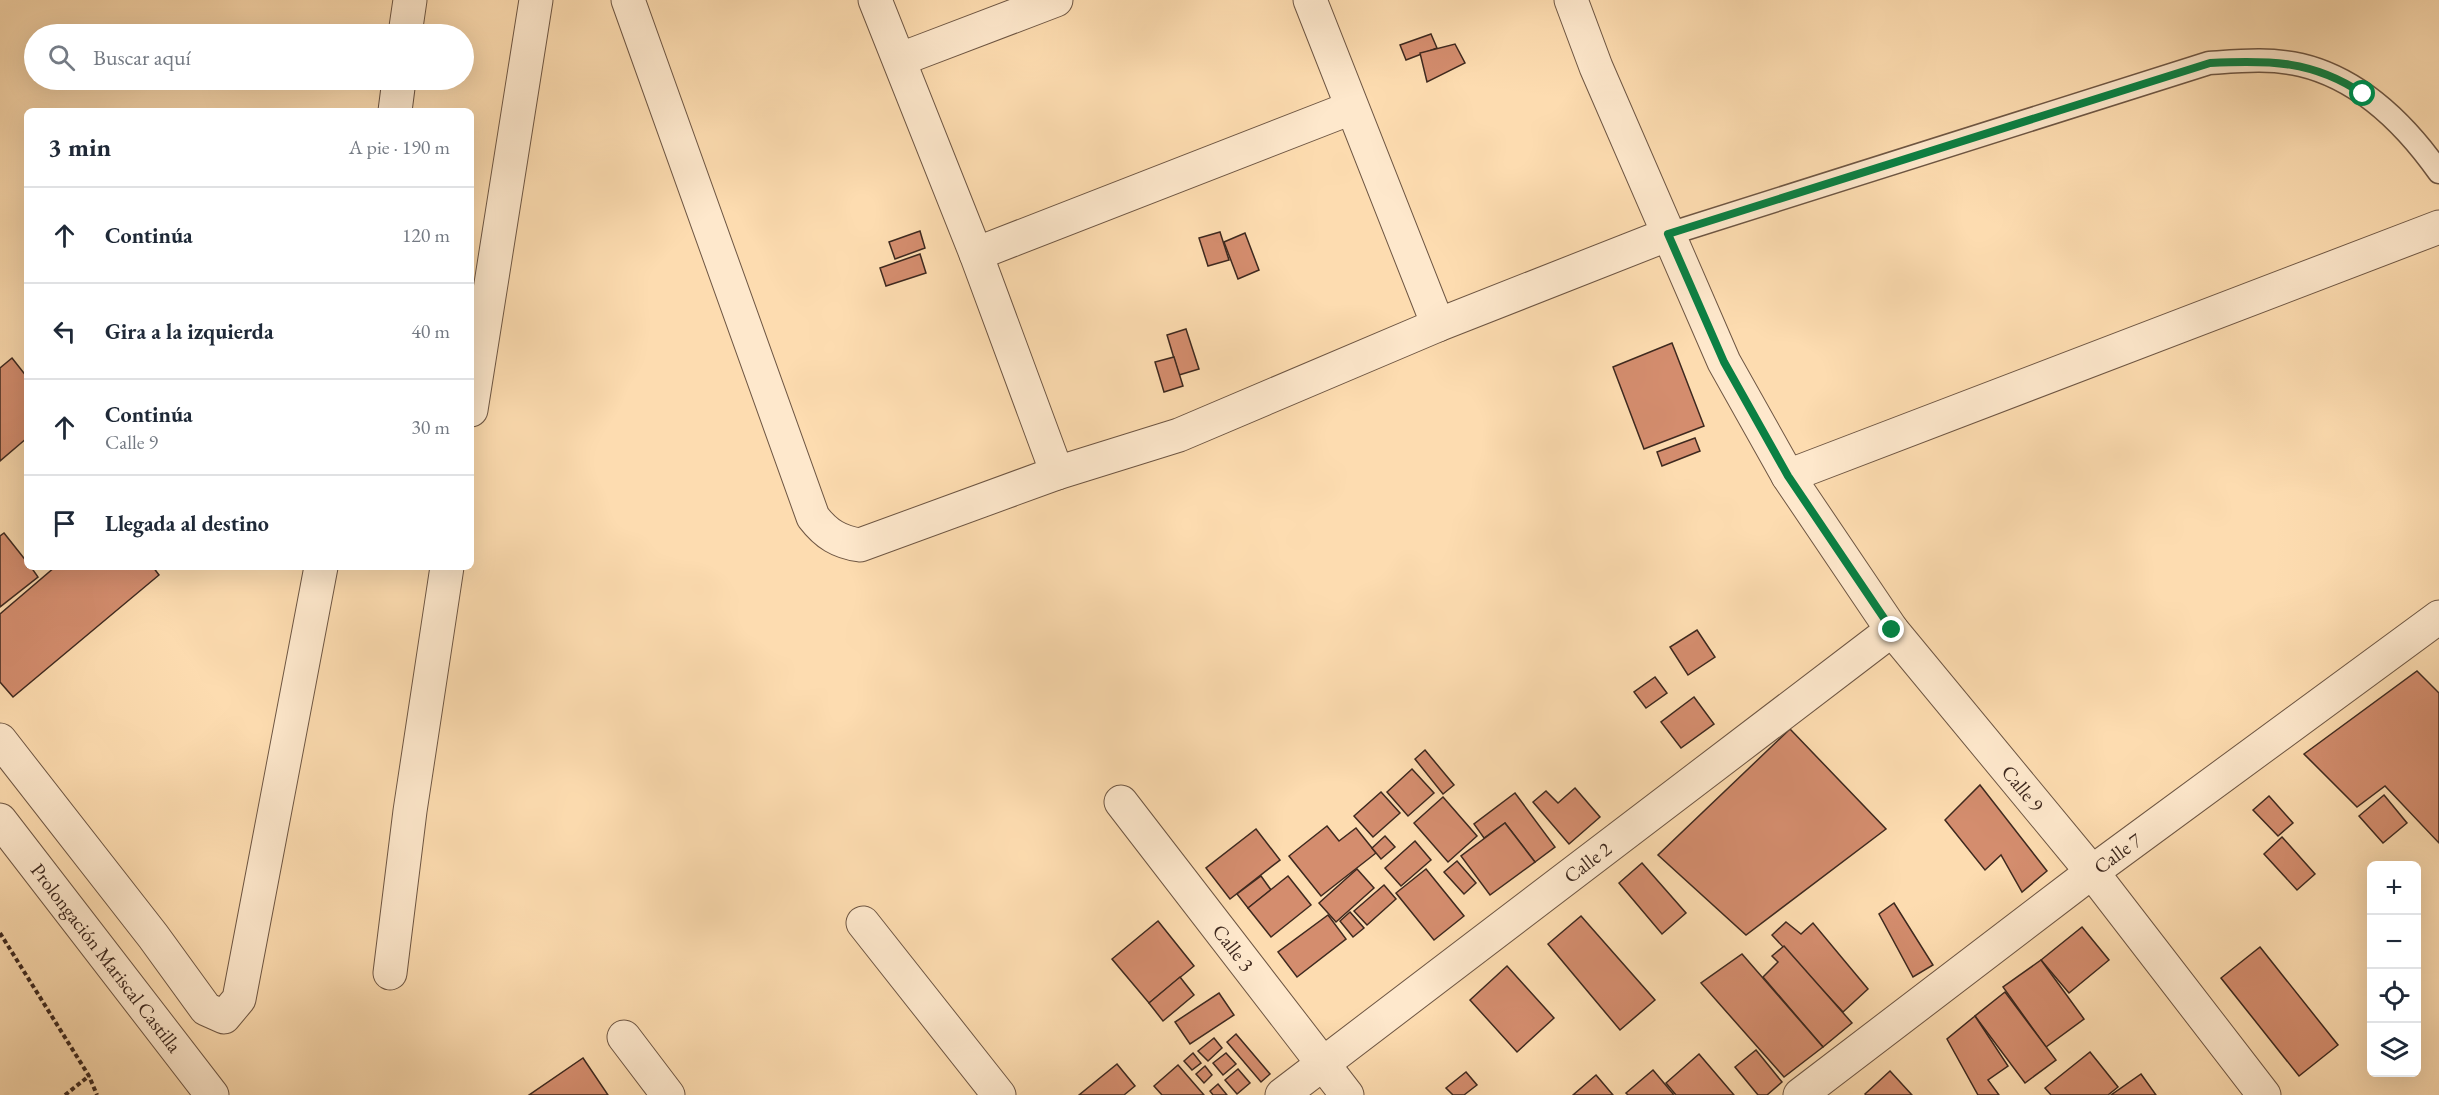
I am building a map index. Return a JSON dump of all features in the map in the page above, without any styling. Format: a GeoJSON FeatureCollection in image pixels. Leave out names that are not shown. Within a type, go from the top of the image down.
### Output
{"type":"FeatureCollection","features":[{"type":"Feature","properties":{"kind":"street"},"geometry":{"type":"LineString","coordinates":[[406,24],[410,0]]}},
{"type":"Feature","properties":{"kind":"street"},"geometry":{"type":"LineString","coordinates":[[474,391],[536,0]]}},
{"type":"Feature","properties":{"kind":"street"},"geometry":{"type":"LineString","coordinates":[[628,0],[813,517],[822,529],[835,538],[860,545],[1057,473],[1179,435],[1438,325],[1668,234]]}},
{"type":"Feature","properties":{"kind":"street"},"geometry":{"type":"LineString","coordinates":[[875,0],[901,59],[1057,473]]}},
{"type":"Feature","properties":{"kind":"street"},"geometry":{"type":"LineString","coordinates":[[901,59],[1056,0]]}},
{"type":"Feature","properties":{"kind":"street"},"geometry":{"type":"LineString","coordinates":[[1310,0],[1438,325]]}},
{"type":"Feature","properties":{"kind":"street","name":"Calle 9"},"geometry":{"type":"LineString","coordinates":[[1571,0],[1596,67],[1724,362],[1788,476],[1892,630],[2092,872],[2264,1095]]}},
{"type":"Feature","properties":{"kind":"street"},"geometry":{"type":"LineString","coordinates":[[395,108],[398,90]]}},
{"type":"Feature","properties":{"kind":"street"},"geometry":{"type":"LineString","coordinates":[[976,254],[1351,108]]}},
{"type":"Feature","properties":{"kind":"street"},"geometry":{"type":"LineString","coordinates":[[1788,476],[2439,226]]}},
{"type":"Feature","properties":{"kind":"street"},"geometry":{"type":"LineString","coordinates":[[0,740],[153,936],[206,1009],[224,1017],[239,999],[320,570]]}},
{"type":"Feature","properties":{"kind":"street"},"geometry":{"type":"LineString","coordinates":[[390,973],[410,811],[447,570]]}},
{"type":"Feature","properties":{"kind":"street","name":"Calle 7"},"geometry":{"type":"LineString","coordinates":[[1800,1095],[2092,872],[2439,617]]}},
{"type":"Feature","properties":{"kind":"street","name":"Calle 2"},"geometry":{"type":"LineString","coordinates":[[1282,1095],[1892,630]]}},
{"type":"Feature","properties":{"kind":"street","name":"Calle 3"},"geometry":{"type":"LineString","coordinates":[[1121,802],[1347,1095]]}},
{"type":"Feature","properties":{"kind":"street","name":"Prolongación Mariscal Castilla"},"geometry":{"type":"LineString","coordinates":[[0,820],[212,1095]]}},
{"type":"Feature","properties":{"kind":"street"},"geometry":{"type":"LineString","coordinates":[[863,923],[999,1095]]}},
{"type":"Feature","properties":{"kind":"street"},"geometry":{"type":"LineString","coordinates":[[624,1037],[668,1095]]}},
{"type":"Feature","properties":{"kind":"lane"},"geometry":{"type":"LineString","coordinates":[[1668,234],[2210,63],[2255,60],[2300,65],[2340,79],[2398,120],[2439,172]]}},
{"type":"Feature","properties":{"kind":"path"},"geometry":{"type":"LineString","coordinates":[[0,933],[89,1076],[98,1095]]}},
{"type":"Feature","properties":{"kind":"path"},"geometry":{"type":"LineString","coordinates":[[65,1095],[89,1076]]}},
{"type":"Feature","properties":{"kind":"building"},"geometry":{"type":"Polygon","coordinates":[[[1431,34],[1437,48],[1406,60],[1400,45],[1431,34]]]}},
{"type":"Feature","properties":{"kind":"building"},"geometry":{"type":"Polygon","coordinates":[[[1455,44],[1465,63],[1427,82],[1420,53],[1455,44]]]}},
{"type":"Feature","properties":{"kind":"building"},"geometry":{"type":"Polygon","coordinates":[[[920,231],[925,248],[895,259],[889,242],[920,231]]]}},
{"type":"Feature","properties":{"kind":"building"},"geometry":{"type":"Polygon","coordinates":[[[1220,232],[1229,260],[1208,266],[1199,238],[1220,232]]]}},
{"type":"Feature","properties":{"kind":"building"},"geometry":{"type":"Polygon","coordinates":[[[1245,233],[1259,270],[1238,279],[1224,242],[1245,233]]]}},
{"type":"Feature","properties":{"kind":"building"},"geometry":{"type":"Polygon","coordinates":[[[920,254],[926,273],[886,286],[880,268],[920,254]]]}},
{"type":"Feature","properties":{"kind":"building"},"geometry":{"type":"Polygon","coordinates":[[[1186,329],[1199,369],[1179,375],[1167,335],[1186,329]]]}},
{"type":"Feature","properties":{"kind":"building"},"geometry":{"type":"Polygon","coordinates":[[[1672,343],[1704,426],[1644,449],[1613,367],[1672,343]]]}},
{"type":"Feature","properties":{"kind":"building"},"geometry":{"type":"Polygon","coordinates":[[[1174,357],[1183,386],[1164,392],[1155,362],[1174,357]]]}},
{"type":"Feature","properties":{"kind":"building"},"geometry":{"type":"Polygon","coordinates":[[[12,358],[24,373],[24,441],[0,461],[0,368],[12,358]]]}},
{"type":"Feature","properties":{"kind":"building"},"geometry":{"type":"Polygon","coordinates":[[[1695,438],[1700,451],[1662,466],[1657,452],[1695,438]]]}},
{"type":"Feature","properties":{"kind":"building"},"geometry":{"type":"Polygon","coordinates":[[[4,533],[24,558],[24,570],[33,570],[38,577],[0,607],[0,536],[4,533]]]}},
{"type":"Feature","properties":{"kind":"building"},"geometry":{"type":"Polygon","coordinates":[[[51,570],[155,570],[159,575],[13,697],[0,682],[0,614],[51,570]]]}},
{"type":"Feature","properties":{"kind":"building"},"geometry":{"type":"Polygon","coordinates":[[[1697,630],[1715,657],[1688,675],[1670,647],[1697,630]]]}},
{"type":"Feature","properties":{"kind":"building"},"geometry":{"type":"Polygon","coordinates":[[[2417,671],[2439,693],[2439,843],[2385,786],[2357,807],[2304,754],[2417,671]]]}},
{"type":"Feature","properties":{"kind":"building"},"geometry":{"type":"Polygon","coordinates":[[[1655,677],[1667,693],[1646,708],[1634,692],[1655,677]]]}},
{"type":"Feature","properties":{"kind":"building"},"geometry":{"type":"Polygon","coordinates":[[[1694,697],[1714,724],[1681,748],[1661,722],[1694,697]]]}},
{"type":"Feature","properties":{"kind":"building"},"geometry":{"type":"Polygon","coordinates":[[[1790,729],[1886,829],[1746,935],[1658,855],[1790,729]]]}},
{"type":"Feature","properties":{"kind":"building"},"geometry":{"type":"Polygon","coordinates":[[[1425,750],[1454,785],[1443,794],[1415,759],[1425,750]]]}},
{"type":"Feature","properties":{"kind":"building"},"geometry":{"type":"Polygon","coordinates":[[[1412,769],[1434,793],[1408,816],[1387,792],[1412,769]]]}},
{"type":"Feature","properties":{"kind":"building"},"geometry":{"type":"Polygon","coordinates":[[[1980,785],[2047,871],[2022,892],[2001,855],[1985,870],[1945,820],[1980,785]]]}},
{"type":"Feature","properties":{"kind":"building"},"geometry":{"type":"Polygon","coordinates":[[[1575,788],[1600,817],[1569,844],[1533,802],[1546,791],[1558,803],[1575,788]]]}},
{"type":"Feature","properties":{"kind":"building"},"geometry":{"type":"Polygon","coordinates":[[[1381,792],[1400,813],[1373,837],[1354,816],[1381,792]]]}},
{"type":"Feature","properties":{"kind":"building"},"geometry":{"type":"Polygon","coordinates":[[[1515,793],[1555,847],[1535,862],[1505,823],[1484,838],[1474,824],[1515,793]]]}},
{"type":"Feature","properties":{"kind":"building"},"geometry":{"type":"Polygon","coordinates":[[[2384,795],[2407,823],[2383,843],[2359,816],[2384,795]]]}},
{"type":"Feature","properties":{"kind":"building"},"geometry":{"type":"Polygon","coordinates":[[[2269,796],[2293,823],[2278,836],[2253,810],[2269,796]]]}},
{"type":"Feature","properties":{"kind":"building"},"geometry":{"type":"Polygon","coordinates":[[[1443,797],[1477,836],[1448,862],[1414,823],[1443,797]]]}},
{"type":"Feature","properties":{"kind":"building"},"geometry":{"type":"Polygon","coordinates":[[[1505,823],[1535,862],[1490,895],[1461,856],[1505,823]]]}},
{"type":"Feature","properties":{"kind":"building"},"geometry":{"type":"Polygon","coordinates":[[[1327,826],[1339,841],[1356,828],[1376,853],[1321,896],[1289,856],[1327,826]]]}},
{"type":"Feature","properties":{"kind":"building"},"geometry":{"type":"Polygon","coordinates":[[[1256,829],[1280,860],[1230,899],[1206,868],[1256,829]]]}},
{"type":"Feature","properties":{"kind":"building"},"geometry":{"type":"Polygon","coordinates":[[[1385,836],[1395,847],[1381,859],[1372,848],[1385,836]]]}},
{"type":"Feature","properties":{"kind":"building"},"geometry":{"type":"Polygon","coordinates":[[[2282,837],[2315,874],[2297,890],[2264,854],[2282,837]]]}},
{"type":"Feature","properties":{"kind":"building"},"geometry":{"type":"Polygon","coordinates":[[[1415,841],[1431,860],[1401,886],[1385,868],[1415,841]]]}},
{"type":"Feature","properties":{"kind":"building"},"geometry":{"type":"Polygon","coordinates":[[[1457,861],[1476,883],[1464,894],[1444,872],[1457,861]]]}},
{"type":"Feature","properties":{"kind":"building"},"geometry":{"type":"Polygon","coordinates":[[[1642,863],[1686,913],[1662,934],[1619,883],[1642,863]]]}},
{"type":"Feature","properties":{"kind":"building"},"geometry":{"type":"Polygon","coordinates":[[[1357,869],[1374,888],[1336,922],[1319,903],[1357,869]]]}},
{"type":"Feature","properties":{"kind":"building"},"geometry":{"type":"Polygon","coordinates":[[[1426,869],[1464,916],[1434,940],[1396,893],[1426,869]]]}},
{"type":"Feature","properties":{"kind":"building"},"geometry":{"type":"Polygon","coordinates":[[[1261,876],[1271,890],[1248,908],[1237,894],[1261,876]]]}},
{"type":"Feature","properties":{"kind":"building"},"geometry":{"type":"Polygon","coordinates":[[[1288,876],[1311,905],[1271,937],[1248,908],[1288,876]]]}},
{"type":"Feature","properties":{"kind":"building"},"geometry":{"type":"Polygon","coordinates":[[[1384,885],[1396,899],[1367,925],[1354,911],[1384,885]]]}},
{"type":"Feature","properties":{"kind":"building"},"geometry":{"type":"Polygon","coordinates":[[[1894,903],[1933,965],[1913,977],[1879,914],[1894,903]]]}},
{"type":"Feature","properties":{"kind":"building"},"geometry":{"type":"Polygon","coordinates":[[[1350,912],[1364,928],[1353,937],[1340,921],[1350,912]]]}},
{"type":"Feature","properties":{"kind":"building"},"geometry":{"type":"Polygon","coordinates":[[[1328,915],[1346,939],[1297,977],[1278,952],[1328,915]]]}},
{"type":"Feature","properties":{"kind":"building"},"geometry":{"type":"Polygon","coordinates":[[[1581,916],[1655,1000],[1620,1030],[1548,944],[1581,916]]]}},
{"type":"Feature","properties":{"kind":"building"},"geometry":{"type":"Polygon","coordinates":[[[1158,921],[1194,966],[1149,1003],[1112,959],[1158,921]]]}},
{"type":"Feature","properties":{"kind":"building"},"geometry":{"type":"Polygon","coordinates":[[[1786,922],[1801,934],[1813,923],[1868,989],[1843,1012],[1772,935],[1786,922]]]}},
{"type":"Feature","properties":{"kind":"building"},"geometry":{"type":"Polygon","coordinates":[[[2082,927],[2109,960],[2069,993],[2041,960],[2082,927]]]}},
{"type":"Feature","properties":{"kind":"building"},"geometry":{"type":"Polygon","coordinates":[[[1784,946],[1852,1023],[1823,1047],[1763,977],[1778,962],[1772,956],[1784,946]]]}},
{"type":"Feature","properties":{"kind":"building"},"geometry":{"type":"Polygon","coordinates":[[[2260,947],[2338,1045],[2299,1076],[2221,978],[2260,947]]]}},
{"type":"Feature","properties":{"kind":"building"},"geometry":{"type":"Polygon","coordinates":[[[1742,954],[1823,1047],[1784,1077],[1701,983],[1742,954]]]}},
{"type":"Feature","properties":{"kind":"building"},"geometry":{"type":"Polygon","coordinates":[[[2041,960],[2084,1019],[2046,1047],[2003,987],[2041,960]]]}},
{"type":"Feature","properties":{"kind":"building"},"geometry":{"type":"Polygon","coordinates":[[[1507,966],[1554,1018],[1517,1052],[1470,1000],[1507,966]]]}},
{"type":"Feature","properties":{"kind":"building"},"geometry":{"type":"Polygon","coordinates":[[[1180,977],[1194,995],[1163,1021],[1149,1003],[1180,977]]]}},
{"type":"Feature","properties":{"kind":"building"},"geometry":{"type":"Polygon","coordinates":[[[2005,992],[2056,1060],[2025,1083],[1975,1016],[2005,992]]]}},
{"type":"Feature","properties":{"kind":"building"},"geometry":{"type":"Polygon","coordinates":[[[1219,993],[1234,1015],[1190,1044],[1175,1022],[1219,993]]]}},
{"type":"Feature","properties":{"kind":"building"},"geometry":{"type":"Polygon","coordinates":[[[1975,1016],[2008,1066],[1988,1080],[1999,1095],[1978,1095],[1947,1039],[1975,1016]]]}},
{"type":"Feature","properties":{"kind":"building"},"geometry":{"type":"Polygon","coordinates":[[[1236,1034],[1270,1074],[1261,1082],[1227,1042],[1236,1034]]]}},
{"type":"Feature","properties":{"kind":"building"},"geometry":{"type":"Polygon","coordinates":[[[1214,1038],[1222,1048],[1208,1061],[1198,1051],[1214,1038]]]}},
{"type":"Feature","properties":{"kind":"building"},"geometry":{"type":"Polygon","coordinates":[[[1756,1050],[1782,1082],[1767,1095],[1758,1095],[1735,1067],[1756,1050]]]}},
{"type":"Feature","properties":{"kind":"building"},"geometry":{"type":"Polygon","coordinates":[[[2090,1052],[2118,1087],[2108,1095],[2051,1095],[2045,1088],[2090,1052]]]}},
{"type":"Feature","properties":{"kind":"building"},"geometry":{"type":"Polygon","coordinates":[[[1193,1053],[1201,1063],[1192,1070],[1184,1061],[1193,1053]]]}},
{"type":"Feature","properties":{"kind":"building"},"geometry":{"type":"Polygon","coordinates":[[[1226,1053],[1236,1064],[1223,1075],[1213,1063],[1226,1053]]]}},
{"type":"Feature","properties":{"kind":"building"},"geometry":{"type":"Polygon","coordinates":[[[1699,1054],[1734,1095],[1676,1095],[1666,1083],[1699,1054]]]}},
{"type":"Feature","properties":{"kind":"building"},"geometry":{"type":"Polygon","coordinates":[[[583,1058],[608,1095],[529,1095],[583,1058]]]}},
{"type":"Feature","properties":{"kind":"building"},"geometry":{"type":"Polygon","coordinates":[[[1117,1064],[1135,1086],[1124,1095],[1079,1095],[1117,1064]]]}},
{"type":"Feature","properties":{"kind":"building"},"geometry":{"type":"Polygon","coordinates":[[[1178,1065],[1204,1095],[1162,1095],[1154,1086],[1178,1065]]]}},
{"type":"Feature","properties":{"kind":"building"},"geometry":{"type":"Polygon","coordinates":[[[1205,1066],[1212,1075],[1204,1083],[1196,1074],[1205,1066]]]}},
{"type":"Feature","properties":{"kind":"building"},"geometry":{"type":"Polygon","coordinates":[[[1238,1069],[1250,1083],[1237,1094],[1225,1080],[1238,1069]]]}},
{"type":"Feature","properties":{"kind":"building"},"geometry":{"type":"Polygon","coordinates":[[[1653,1070],[1674,1095],[1628,1095],[1626,1093],[1653,1070]]]}},
{"type":"Feature","properties":{"kind":"building"},"geometry":{"type":"Polygon","coordinates":[[[1890,1071],[1912,1095],[1865,1094],[1890,1071]]]}},
{"type":"Feature","properties":{"kind":"building"},"geometry":{"type":"Polygon","coordinates":[[[1466,1072],[1477,1085],[1464,1095],[1453,1095],[1446,1088],[1466,1072]]]}},
{"type":"Feature","properties":{"kind":"building"},"geometry":{"type":"Polygon","coordinates":[[[2141,1074],[2156,1095],[2111,1095],[2141,1074]]]}},
{"type":"Feature","properties":{"kind":"building"},"geometry":{"type":"Polygon","coordinates":[[[1596,1075],[1613,1095],[1573,1095],[1596,1075]]]}},
{"type":"Feature","properties":{"kind":"building"},"geometry":{"type":"Polygon","coordinates":[[[1218,1084],[1227,1095],[1213,1095],[1210,1091],[1218,1084]]]}},
{"type":"Feature","properties":{"kind":"route"},"geometry":{"type":"LineString","coordinates":[[1892,630],[1788,476],[1724,362],[1668,234],[2210,63],[2255,60],[2300,65],[2340,79],[2363,94]]}}]}
